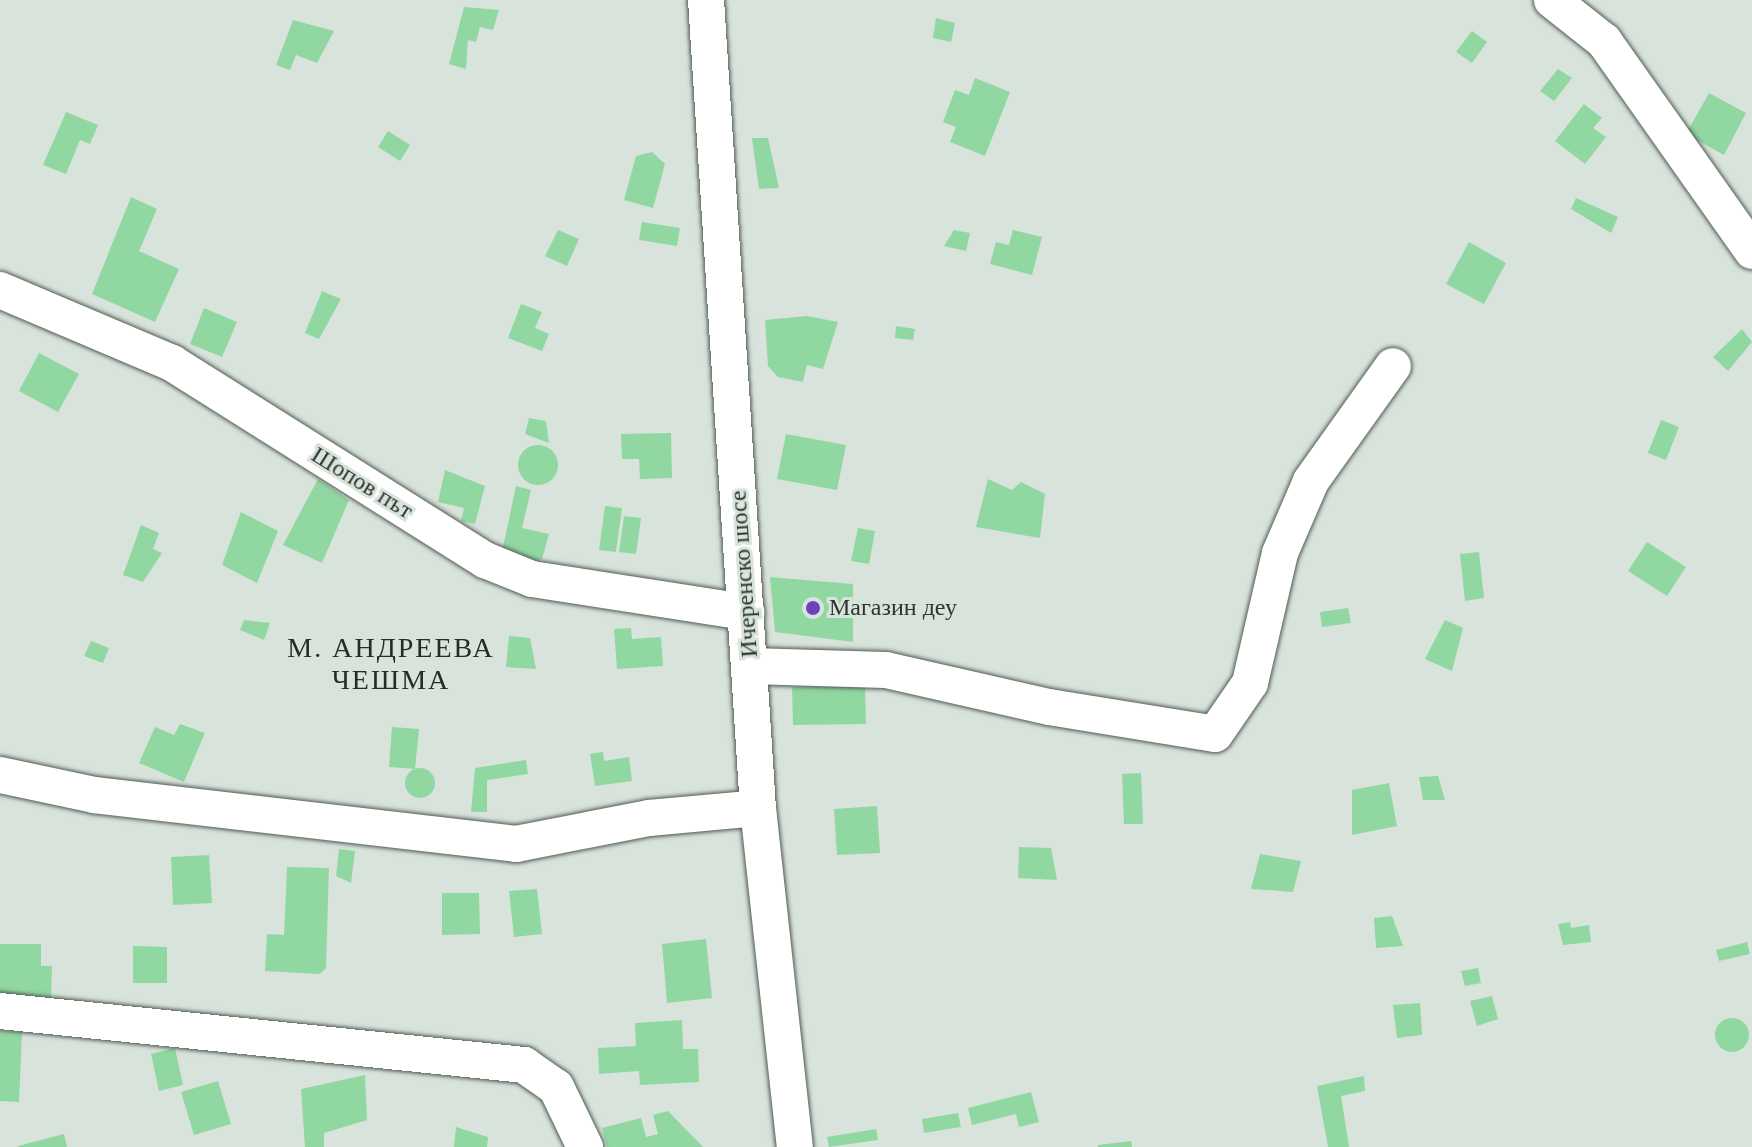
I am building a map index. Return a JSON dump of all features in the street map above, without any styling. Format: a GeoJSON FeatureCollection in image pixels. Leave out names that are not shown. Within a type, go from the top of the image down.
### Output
{"type":"FeatureCollection","features":[{"type":"Feature","properties":{"kind":"street","name":"Ичеренско шосе"},"geometry":{"type":"LineString","coordinates":[[706,0],[758,808],[795,1147]]}},
{"type":"Feature","properties":{"kind":"street"},"geometry":{"type":"LineString","coordinates":[[1552,0],[1604,41],[1752,251]]}},
{"type":"Feature","properties":{"kind":"street","name":"Шопов път"},"geometry":{"type":"LineString","coordinates":[[0,290],[172,363],[498,565],[532,579],[746,612]]}},
{"type":"Feature","properties":{"kind":"street"},"geometry":{"type":"LineString","coordinates":[[750,666],[886,670],[1049,707],[1215,734],[1250,683],[1280,553],[1311,481],[1393,366]]}},
{"type":"Feature","properties":{"kind":"street"},"geometry":{"type":"LineString","coordinates":[[0,775],[94,795],[516,844],[649,818],[758,808]]}},
{"type":"Feature","properties":{"kind":"street"},"geometry":{"type":"LineString","coordinates":[[0,1011],[524,1065],[556,1087],[585,1147]]}},
{"type":"Feature","properties":{"kind":"building"},"geometry":{"type":"Polygon","coordinates":[[[464,7],[499,10],[493,30],[480,27],[476,42],[468,40],[466,69],[449,64],[464,7]]]}},
{"type":"Feature","properties":{"kind":"building"},"geometry":{"type":"Polygon","coordinates":[[[936,18],[955,23],[951,42],[933,38],[936,18]]]}},
{"type":"Feature","properties":{"kind":"building"},"geometry":{"type":"Polygon","coordinates":[[[293,20],[334,31],[317,63],[296,55],[290,70],[276,65],[293,20]]]}},
{"type":"Feature","properties":{"kind":"building"},"geometry":{"type":"Polygon","coordinates":[[[1472,31],[1487,42],[1472,63],[1456,52],[1472,31]]]}},
{"type":"Feature","properties":{"kind":"building"},"geometry":{"type":"Polygon","coordinates":[[[1558,69],[1572,78],[1554,101],[1540,91],[1558,69]]]}},
{"type":"Feature","properties":{"kind":"building"},"geometry":{"type":"Polygon","coordinates":[[[975,78],[1010,92],[985,156],[950,142],[956,127],[943,122],[955,90],[969,95],[975,78]]]}},
{"type":"Feature","properties":{"kind":"building"},"geometry":{"type":"Polygon","coordinates":[[[1709,93],[1746,113],[1724,155],[1686,134],[1709,93]]]}},
{"type":"Feature","properties":{"kind":"building"},"geometry":{"type":"Polygon","coordinates":[[[1584,104],[1602,118],[1593,128],[1606,137],[1585,164],[1555,141],[1584,104]]]}},
{"type":"Feature","properties":{"kind":"building"},"geometry":{"type":"Polygon","coordinates":[[[66,112],[98,125],[90,144],[80,140],[66,174],[43,165],[66,112]]]}},
{"type":"Feature","properties":{"kind":"building"},"geometry":{"type":"Polygon","coordinates":[[[388,131],[410,145],[400,161],[378,147],[388,131]]]}},
{"type":"Feature","properties":{"kind":"building"},"geometry":{"type":"Polygon","coordinates":[[[752,138],[768,138],[779,188],[759,189],[752,138]]]}},
{"type":"Feature","properties":{"kind":"building"},"geometry":{"type":"Polygon","coordinates":[[[652,152],[665,164],[653,208],[624,200],[636,156],[652,152]]]}},
{"type":"Feature","properties":{"kind":"building"},"geometry":{"type":"Polygon","coordinates":[[[131,197],[157,209],[139,251],[179,269],[155,322],[92,294],[131,197]]]}},
{"type":"Feature","properties":{"kind":"building"},"geometry":{"type":"Polygon","coordinates":[[[1576,198],[1618,217],[1611,233],[1571,209],[1576,198]]]}},
{"type":"Feature","properties":{"kind":"building"},"geometry":{"type":"Polygon","coordinates":[[[642,222],[680,228],[677,246],[639,240],[642,222]]]}},
{"type":"Feature","properties":{"kind":"building"},"geometry":{"type":"Polygon","coordinates":[[[558,230],[579,239],[567,266],[545,256],[558,230]]]}},
{"type":"Feature","properties":{"kind":"building"},"geometry":{"type":"Polygon","coordinates":[[[954,230],[970,233],[966,251],[944,246],[954,230]]]}},
{"type":"Feature","properties":{"kind":"building"},"geometry":{"type":"Polygon","coordinates":[[[1013,230],[1042,237],[1032,275],[990,264],[996,242],[1009,245],[1013,230]]]}},
{"type":"Feature","properties":{"kind":"building"},"geometry":{"type":"Polygon","coordinates":[[[1469,242],[1506,263],[1484,304],[1446,284],[1469,242]]]}},
{"type":"Feature","properties":{"kind":"building"},"geometry":{"type":"Polygon","coordinates":[[[322,291],[341,299],[319,339],[305,333],[322,291]]]}},
{"type":"Feature","properties":{"kind":"building"},"geometry":{"type":"Polygon","coordinates":[[[521,304],[542,312],[535,328],[549,334],[542,351],[508,338],[521,304]]]}},
{"type":"Feature","properties":{"kind":"building"},"geometry":{"type":"Polygon","coordinates":[[[204,308],[237,322],[222,357],[190,344],[204,308]]]}},
{"type":"Feature","properties":{"kind":"building"},"geometry":{"type":"Polygon","coordinates":[[[807,316],[838,322],[823,369],[807,365],[803,382],[778,377],[768,366],[765,320],[807,316]]]}},
{"type":"Feature","properties":{"kind":"building"},"geometry":{"type":"Polygon","coordinates":[[[896,326],[915,329],[913,340],[895,338],[896,326]]]}},
{"type":"Feature","properties":{"kind":"building"},"geometry":{"type":"Polygon","coordinates":[[[1742,329],[1752,342],[1728,371],[1713,357],[1742,329]]]}},
{"type":"Feature","properties":{"kind":"building"},"geometry":{"type":"Polygon","coordinates":[[[39,353],[79,374],[58,412],[19,391],[39,353]]]}},
{"type":"Feature","properties":{"kind":"building"},"geometry":{"type":"Polygon","coordinates":[[[529,418],[546,421],[549,443],[525,434],[529,418]]]}},
{"type":"Feature","properties":{"kind":"building"},"geometry":{"type":"Polygon","coordinates":[[[1661,420],[1679,427],[1666,460],[1648,453],[1661,420]]]}},
{"type":"Feature","properties":{"kind":"building"},"geometry":{"type":"Polygon","coordinates":[[[671,433],[672,478],[640,479],[639,459],[622,459],[621,434],[671,433]]]}},
{"type":"Feature","properties":{"kind":"building"},"geometry":{"type":"Polygon","coordinates":[[[786,434],[846,445],[837,490],[777,479],[786,434]]]}},
{"type":"Feature","properties":{"kind":"building"},"geometry":{"type":"Polygon","coordinates":[[[538,445],[552,451],[558,465],[552,479],[538,485],[524,479],[518,465],[524,451],[538,445]]]}},
{"type":"Feature","properties":{"kind":"building"},"geometry":{"type":"Polygon","coordinates":[[[445,470],[485,486],[475,524],[461,521],[464,508],[438,502],[445,470]]]}},
{"type":"Feature","properties":{"kind":"building"},"geometry":{"type":"Polygon","coordinates":[[[318,479],[349,500],[322,563],[283,545],[318,479]]]}},
{"type":"Feature","properties":{"kind":"building"},"geometry":{"type":"Polygon","coordinates":[[[988,479],[1012,490],[1021,482],[1045,494],[1040,538],[976,527],[988,479]]]}},
{"type":"Feature","properties":{"kind":"building"},"geometry":{"type":"Polygon","coordinates":[[[516,486],[531,490],[522,528],[549,534],[542,559],[499,566],[516,486]]]}},
{"type":"Feature","properties":{"kind":"building"},"geometry":{"type":"Polygon","coordinates":[[[605,506],[622,508],[616,552],[599,550],[605,506]]]}},
{"type":"Feature","properties":{"kind":"building"},"geometry":{"type":"Polygon","coordinates":[[[241,512],[278,531],[257,583],[222,565],[241,512]]]}},
{"type":"Feature","properties":{"kind":"building"},"geometry":{"type":"Polygon","coordinates":[[[624,516],[641,518],[636,554],[619,552],[624,516]]]}},
{"type":"Feature","properties":{"kind":"building"},"geometry":{"type":"Polygon","coordinates":[[[141,525],[159,533],[153,549],[162,553],[143,582],[123,575],[141,525]]]}},
{"type":"Feature","properties":{"kind":"building"},"geometry":{"type":"Polygon","coordinates":[[[858,528],[875,531],[869,564],[851,561],[858,528]]]}},
{"type":"Feature","properties":{"kind":"building"},"geometry":{"type":"Polygon","coordinates":[[[1647,542],[1686,567],[1667,596],[1628,571],[1647,542]]]}},
{"type":"Feature","properties":{"kind":"building"},"geometry":{"type":"Polygon","coordinates":[[[1479,552],[1484,598],[1465,601],[1460,554],[1479,552]]]}},
{"type":"Feature","properties":{"kind":"building","name":"Магазин деу"},"geometry":{"type":"Polygon","coordinates":[[[770,577],[853,584],[853,642],[775,632],[770,577]]]}},
{"type":"Feature","properties":{"kind":"building"},"geometry":{"type":"Polygon","coordinates":[[[1348,608],[1351,623],[1322,627],[1320,612],[1348,608]]]}},
{"type":"Feature","properties":{"kind":"building"},"geometry":{"type":"Polygon","coordinates":[[[244,620],[270,623],[264,640],[240,630],[244,620]]]}},
{"type":"Feature","properties":{"kind":"building"},"geometry":{"type":"Polygon","coordinates":[[[1445,620],[1463,628],[1452,671],[1425,659],[1445,620]]]}},
{"type":"Feature","properties":{"kind":"building"},"geometry":{"type":"Polygon","coordinates":[[[631,628],[632,639],[661,637],[663,666],[617,669],[614,629],[631,628]]]}},
{"type":"Feature","properties":{"kind":"building"},"geometry":{"type":"Polygon","coordinates":[[[509,636],[530,638],[536,669],[506,667],[509,636]]]}},
{"type":"Feature","properties":{"kind":"building"},"geometry":{"type":"Polygon","coordinates":[[[91,641],[109,648],[103,663],[84,656],[91,641]]]}},
{"type":"Feature","properties":{"kind":"building"},"geometry":{"type":"Polygon","coordinates":[[[865,686],[866,724],[793,725],[792,687],[865,686]]]}},
{"type":"Feature","properties":{"kind":"building"},"geometry":{"type":"Polygon","coordinates":[[[180,724],[205,733],[184,782],[139,763],[155,727],[174,735],[180,724]]]}},
{"type":"Feature","properties":{"kind":"building"},"geometry":{"type":"Polygon","coordinates":[[[392,727],[419,729],[415,769],[389,767],[392,727]]]}},
{"type":"Feature","properties":{"kind":"building"},"geometry":{"type":"Polygon","coordinates":[[[603,752],[604,761],[629,757],[632,781],[595,786],[590,754],[603,752]]]}},
{"type":"Feature","properties":{"kind":"building"},"geometry":{"type":"Polygon","coordinates":[[[526,760],[528,774],[487,780],[487,812],[471,812],[475,768],[526,760]]]}},
{"type":"Feature","properties":{"kind":"building"},"geometry":{"type":"Polygon","coordinates":[[[420,768],[431,772],[435,783],[431,794],[420,798],[409,794],[405,783],[409,772],[420,768]]]}},
{"type":"Feature","properties":{"kind":"building"},"geometry":{"type":"Polygon","coordinates":[[[1141,773],[1143,824],[1124,824],[1122,774],[1141,773]]]}},
{"type":"Feature","properties":{"kind":"building"},"geometry":{"type":"Polygon","coordinates":[[[1438,776],[1445,800],[1423,800],[1419,777],[1438,776]]]}},
{"type":"Feature","properties":{"kind":"building"},"geometry":{"type":"Polygon","coordinates":[[[1389,783],[1397,826],[1352,835],[1352,790],[1389,783]]]}},
{"type":"Feature","properties":{"kind":"building"},"geometry":{"type":"Polygon","coordinates":[[[877,806],[880,853],[837,855],[834,809],[877,806]]]}},
{"type":"Feature","properties":{"kind":"building"},"geometry":{"type":"Polygon","coordinates":[[[1019,847],[1051,848],[1057,880],[1018,878],[1019,847]]]}},
{"type":"Feature","properties":{"kind":"building"},"geometry":{"type":"Polygon","coordinates":[[[339,849],[355,851],[351,883],[336,876],[339,849]]]}},
{"type":"Feature","properties":{"kind":"building"},"geometry":{"type":"Polygon","coordinates":[[[1260,854],[1301,861],[1293,892],[1251,889],[1260,854]]]}},
{"type":"Feature","properties":{"kind":"building"},"geometry":{"type":"Polygon","coordinates":[[[209,855],[212,903],[173,905],[171,857],[209,855]]]}},
{"type":"Feature","properties":{"kind":"building"},"geometry":{"type":"Polygon","coordinates":[[[287,867],[329,868],[326,968],[320,974],[265,971],[267,934],[284,935],[287,867]]]}},
{"type":"Feature","properties":{"kind":"building"},"geometry":{"type":"Polygon","coordinates":[[[537,889],[542,934],[514,937],[509,891],[537,889]]]}},
{"type":"Feature","properties":{"kind":"building"},"geometry":{"type":"Polygon","coordinates":[[[442,893],[479,893],[480,934],[442,935],[442,893]]]}},
{"type":"Feature","properties":{"kind":"building"},"geometry":{"type":"Polygon","coordinates":[[[1392,916],[1403,946],[1376,948],[1374,918],[1392,916]]]}},
{"type":"Feature","properties":{"kind":"building"},"geometry":{"type":"Polygon","coordinates":[[[1570,922],[1571,928],[1589,925],[1591,942],[1563,945],[1558,924],[1570,922]]]}},
{"type":"Feature","properties":{"kind":"building"},"geometry":{"type":"Polygon","coordinates":[[[706,939],[712,998],[667,1003],[662,944],[706,939]]]}},
{"type":"Feature","properties":{"kind":"building"},"geometry":{"type":"Polygon","coordinates":[[[1747,942],[1750,954],[1719,961],[1716,950],[1747,942]]]}},
{"type":"Feature","properties":{"kind":"building"},"geometry":{"type":"Polygon","coordinates":[[[0,944],[41,944],[41,966],[52,966],[51,1000],[0,1000],[0,944]]]}},
{"type":"Feature","properties":{"kind":"building"},"geometry":{"type":"Polygon","coordinates":[[[133,946],[167,947],[167,983],[133,983],[133,946]]]}},
{"type":"Feature","properties":{"kind":"building"},"geometry":{"type":"Polygon","coordinates":[[[1478,968],[1481,983],[1465,986],[1461,971],[1478,968]]]}},
{"type":"Feature","properties":{"kind":"building"},"geometry":{"type":"Polygon","coordinates":[[[1492,996],[1498,1019],[1477,1026],[1470,1001],[1492,996]]]}},
{"type":"Feature","properties":{"kind":"building"},"geometry":{"type":"Polygon","coordinates":[[[1420,1003],[1422,1035],[1397,1038],[1393,1005],[1420,1003]]]}},
{"type":"Feature","properties":{"kind":"building"},"geometry":{"type":"Polygon","coordinates":[[[1732,1018],[1744,1023],[1749,1035],[1744,1047],[1732,1052],[1720,1047],[1715,1035],[1720,1023],[1732,1018]]]}},
{"type":"Feature","properties":{"kind":"building"},"geometry":{"type":"Polygon","coordinates":[[[682,1020],[683,1049],[698,1049],[699,1082],[640,1085],[639,1071],[599,1074],[598,1048],[636,1046],[635,1023],[682,1020]]]}},
{"type":"Feature","properties":{"kind":"building"},"geometry":{"type":"Polygon","coordinates":[[[0,1031],[22,1032],[19,1102],[0,1101],[0,1031]]]}},
{"type":"Feature","properties":{"kind":"building"},"geometry":{"type":"Polygon","coordinates":[[[175,1048],[183,1085],[159,1091],[151,1054],[175,1048]]]}},
{"type":"Feature","properties":{"kind":"building"},"geometry":{"type":"Polygon","coordinates":[[[365,1075],[367,1120],[324,1133],[324,1147],[305,1147],[301,1089],[365,1075]]]}},
{"type":"Feature","properties":{"kind":"building"},"geometry":{"type":"Polygon","coordinates":[[[1364,1076],[1365,1091],[1341,1096],[1349,1147],[1328,1147],[1317,1086],[1364,1076]]]}},
{"type":"Feature","properties":{"kind":"building"},"geometry":{"type":"Polygon","coordinates":[[[218,1081],[231,1124],[194,1135],[181,1092],[218,1081]]]}},
{"type":"Feature","properties":{"kind":"building"},"geometry":{"type":"Polygon","coordinates":[[[1031,1092],[1039,1122],[1019,1127],[1016,1114],[972,1125],[968,1108],[1031,1092]]]}},
{"type":"Feature","properties":{"kind":"building"},"geometry":{"type":"Polygon","coordinates":[[[668,1111],[703,1147],[607,1147],[602,1128],[641,1118],[646,1137],[658,1134],[653,1115],[668,1111]]]}},
{"type":"Feature","properties":{"kind":"building"},"geometry":{"type":"Polygon","coordinates":[[[958,1113],[961,1127],[924,1133],[922,1119],[958,1113]]]}},
{"type":"Feature","properties":{"kind":"building"},"geometry":{"type":"Polygon","coordinates":[[[456,1127],[488,1137],[487,1147],[454,1147],[456,1127]]]}},
{"type":"Feature","properties":{"kind":"building"},"geometry":{"type":"Polygon","coordinates":[[[876,1129],[878,1140],[829,1147],[827,1137],[876,1129]]]}},
{"type":"Feature","properties":{"kind":"building"},"geometry":{"type":"Polygon","coordinates":[[[64,1134],[67,1147],[18,1147],[18,1146],[64,1134]]]}},
{"type":"Feature","properties":{"kind":"building"},"geometry":{"type":"Polygon","coordinates":[[[1131,1141],[1132,1147],[1098,1147],[1098,1145],[1131,1141]]]}},
{"type":"Feature","properties":{"kind":"place","name":"Магазин деу"},"geometry":{"type":"Point","coordinates":[813,608]}},
{"type":"Feature","properties":{"kind":"district","name":"М. АНДРЕЕВА ЧЕШМА"},"geometry":{"type":"Point","coordinates":[391,664]}}]}
